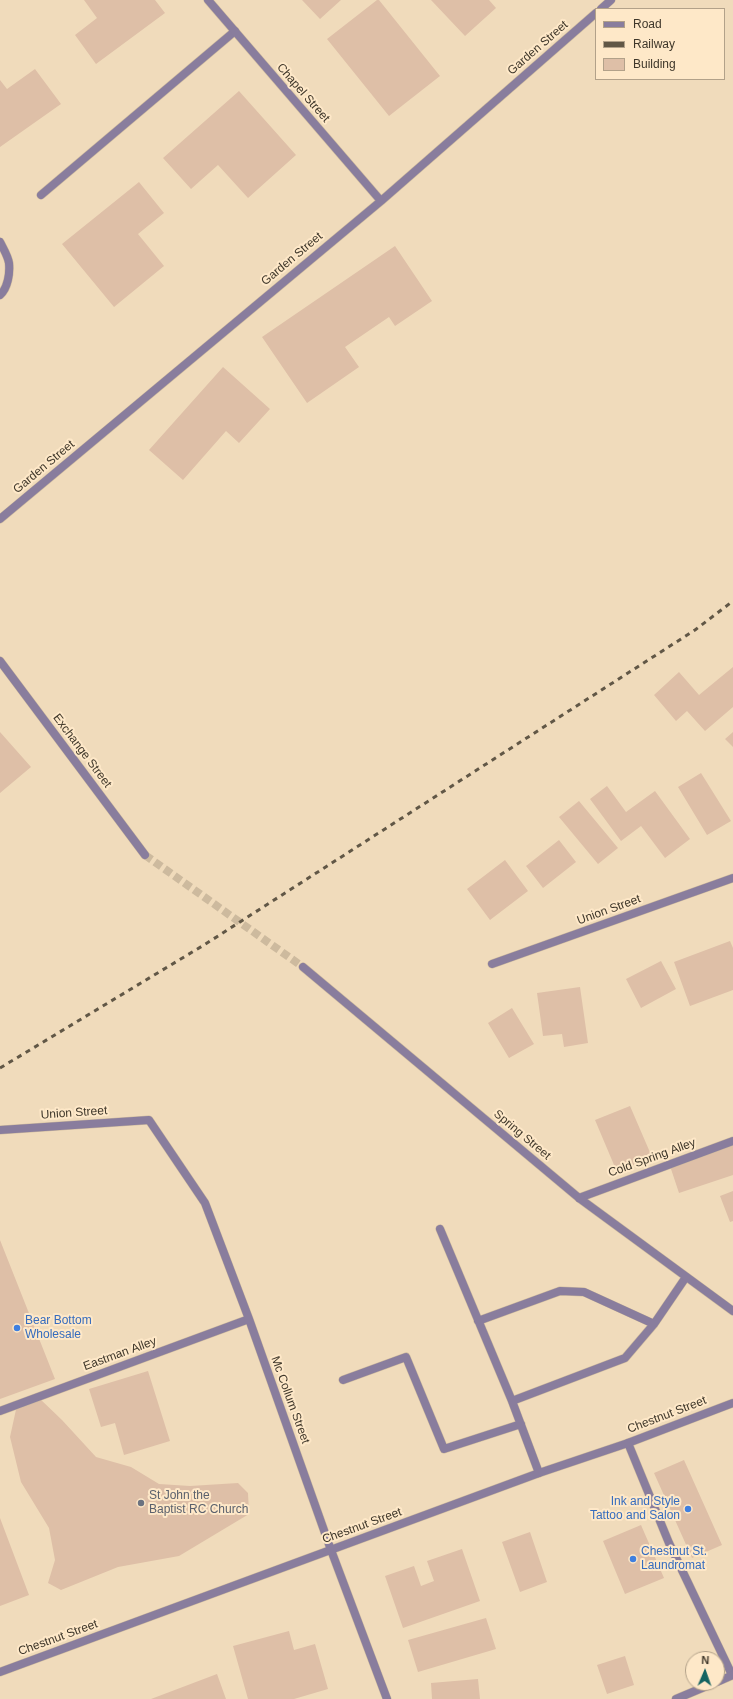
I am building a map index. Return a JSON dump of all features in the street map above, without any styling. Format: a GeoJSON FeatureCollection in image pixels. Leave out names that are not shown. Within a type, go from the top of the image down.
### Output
{"type":"FeatureCollection","features":[{"type":"Feature","properties":{"kind":"street","name":"Chapel Street"},"geometry":{"type":"LineString","coordinates":[[208,0],[381,201]]}},
{"type":"Feature","properties":{"kind":"street"},"geometry":{"type":"LineString","coordinates":[[602,8],[611,0]]}},
{"type":"Feature","properties":{"kind":"street","name":"Garden Street"},"geometry":{"type":"LineString","coordinates":[[0,519],[381,201],[595,14]]}},
{"type":"Feature","properties":{"kind":"street"},"geometry":{"type":"LineString","coordinates":[[41,195],[235,31]]}},
{"type":"Feature","properties":{"kind":"street"},"geometry":{"type":"LineString","coordinates":[[0,242],[9,262],[8,279],[4,292],[0,295]]}},
{"type":"Feature","properties":{"kind":"street","name":"Exchange Street"},"geometry":{"type":"LineString","coordinates":[[0,661],[145,855]]}},
{"type":"Feature","properties":{"kind":"street","name":"Union Street"},"geometry":{"type":"LineString","coordinates":[[492,964],[733,878]]}},
{"type":"Feature","properties":{"kind":"street","name":"Spring Street"},"geometry":{"type":"LineString","coordinates":[[303,967],[579,1198],[733,1311]]}},
{"type":"Feature","properties":{"kind":"street","name":"Union Street"},"geometry":{"type":"LineString","coordinates":[[0,1130],[149,1120]]}},
{"type":"Feature","properties":{"kind":"street","name":"Mc Collum Street"},"geometry":{"type":"LineString","coordinates":[[149,1120],[205,1204],[249,1320],[331,1550],[387,1699]]}},
{"type":"Feature","properties":{"kind":"street","name":"Cold Spring Alley"},"geometry":{"type":"LineString","coordinates":[[579,1198],[733,1141]]}},
{"type":"Feature","properties":{"kind":"street"},"geometry":{"type":"LineString","coordinates":[[440,1229],[521,1424],[539,1473]]}},
{"type":"Feature","properties":{"kind":"street"},"geometry":{"type":"LineString","coordinates":[[512,1402],[625,1358],[654,1324],[686,1277]]}},
{"type":"Feature","properties":{"kind":"street"},"geometry":{"type":"LineString","coordinates":[[478,1321],[560,1290],[584,1292],[654,1324]]}},
{"type":"Feature","properties":{"kind":"street","name":"Eastman Alley"},"geometry":{"type":"LineString","coordinates":[[0,1411],[249,1320]]}},
{"type":"Feature","properties":{"kind":"street"},"geometry":{"type":"LineString","coordinates":[[344,1380],[406,1358],[444,1449],[521,1424]]}},
{"type":"Feature","properties":{"kind":"street","name":"Chestnut Street"},"geometry":{"type":"LineString","coordinates":[[0,1672],[539,1473],[628,1443],[733,1403]]}},
{"type":"Feature","properties":{"kind":"street"},"geometry":{"type":"LineString","coordinates":[[628,1443],[668,1543],[732,1675]]}},
{"type":"Feature","properties":{"kind":"street"},"geometry":{"type":"LineString","coordinates":[[676,1699],[695,1691]]}},
{"type":"Feature","properties":{"kind":"building"},"geometry":{"type":"Polygon","coordinates":[[[84,0],[155,0],[165,13],[96,64],[75,35],[97,18],[84,0]]]}},
{"type":"Feature","properties":{"kind":"building"},"geometry":{"type":"Polygon","coordinates":[[[302,0],[341,0],[320,19],[302,0]]]}},
{"type":"Feature","properties":{"kind":"building"},"geometry":{"type":"Polygon","coordinates":[[[377,0],[379,0],[440,76],[389,116],[327,39],[377,0]]]}},
{"type":"Feature","properties":{"kind":"building"},"geometry":{"type":"Polygon","coordinates":[[[431,0],[489,0],[496,8],[465,36],[431,0]]]}},
{"type":"Feature","properties":{"kind":"building"},"geometry":{"type":"Polygon","coordinates":[[[35,69],[61,104],[0,147],[0,80],[7,89],[35,69]]]}},
{"type":"Feature","properties":{"kind":"building"},"geometry":{"type":"Polygon","coordinates":[[[239,91],[296,155],[248,198],[218,165],[191,189],[163,158],[239,91]]]}},
{"type":"Feature","properties":{"kind":"building"},"geometry":{"type":"Polygon","coordinates":[[[139,182],[164,213],[138,234],[164,266],[114,307],[62,244],[139,182]]]}},
{"type":"Feature","properties":{"kind":"building"},"geometry":{"type":"Polygon","coordinates":[[[395,246],[432,301],[395,326],[389,317],[345,347],[359,367],[307,403],[262,337],[395,246]]]}},
{"type":"Feature","properties":{"kind":"building"},"geometry":{"type":"Polygon","coordinates":[[[223,367],[270,409],[239,443],[226,431],[183,480],[149,450],[223,367]]]}},
{"type":"Feature","properties":{"kind":"building"},"geometry":{"type":"Polygon","coordinates":[[[733,667],[733,707],[705,731],[687,711],[676,721],[654,695],[679,672],[699,695],[733,667]]]}},
{"type":"Feature","properties":{"kind":"building"},"geometry":{"type":"Polygon","coordinates":[[[0,732],[31,767],[0,793],[0,732]]]}},
{"type":"Feature","properties":{"kind":"building"},"geometry":{"type":"Polygon","coordinates":[[[733,732],[733,747],[725,739],[733,732]]]}},
{"type":"Feature","properties":{"kind":"building"},"geometry":{"type":"Polygon","coordinates":[[[701,773],[731,821],[707,835],[678,787],[701,773]]]}},
{"type":"Feature","properties":{"kind":"building"},"geometry":{"type":"Polygon","coordinates":[[[607,786],[626,812],[655,791],[690,839],[665,858],[641,826],[621,841],[590,799],[607,786]]]}},
{"type":"Feature","properties":{"kind":"building"},"geometry":{"type":"Polygon","coordinates":[[[579,801],[618,848],[598,864],[559,817],[579,801]]]}},
{"type":"Feature","properties":{"kind":"building"},"geometry":{"type":"Polygon","coordinates":[[[559,840],[576,862],[543,888],[526,866],[559,840]]]}},
{"type":"Feature","properties":{"kind":"building"},"geometry":{"type":"Polygon","coordinates":[[[505,860],[528,891],[490,920],[467,889],[505,860]]]}},
{"type":"Feature","properties":{"kind":"building"},"geometry":{"type":"Polygon","coordinates":[[[730,941],[733,948],[733,990],[690,1006],[674,962],[730,941]]]}},
{"type":"Feature","properties":{"kind":"building"},"geometry":{"type":"Polygon","coordinates":[[[661,961],[676,989],[641,1008],[626,979],[661,961]]]}},
{"type":"Feature","properties":{"kind":"building"},"geometry":{"type":"Polygon","coordinates":[[[580,987],[588,1043],[564,1047],[562,1034],[543,1036],[537,993],[580,987]]]}},
{"type":"Feature","properties":{"kind":"building"},"geometry":{"type":"Polygon","coordinates":[[[512,1008],[534,1044],[509,1058],[488,1023],[512,1008]]]}},
{"type":"Feature","properties":{"kind":"building"},"geometry":{"type":"Polygon","coordinates":[[[630,1106],[652,1157],[617,1172],[595,1120],[630,1106]]]}},
{"type":"Feature","properties":{"kind":"building"},"geometry":{"type":"Polygon","coordinates":[[[733,1145],[733,1175],[679,1193],[670,1166],[733,1145]]]}},
{"type":"Feature","properties":{"kind":"building"},"geometry":{"type":"Polygon","coordinates":[[[733,1191],[733,1221],[730,1222],[720,1196],[733,1191]]]}},
{"type":"Feature","properties":{"kind":"building","name":"Bear Bottom Wholesale"},"geometry":{"type":"Polygon","coordinates":[[[0,1240],[55,1379],[0,1399],[0,1240]]]}},
{"type":"Feature","properties":{"kind":"building"},"geometry":{"type":"Polygon","coordinates":[[[148,1371],[170,1441],[124,1455],[115,1423],[101,1427],[89,1389],[148,1371]]]}},
{"type":"Feature","properties":{"kind":"building","name":"St John the Baptist RC Church"},"geometry":{"type":"Polygon","coordinates":[[[38,1397],[62,1420],[96,1457],[131,1467],[159,1484],[190,1486],[238,1483],[248,1493],[249,1514],[179,1556],[118,1567],[61,1590],[48,1583],[55,1560],[49,1528],[21,1482],[10,1437],[17,1405],[38,1397]]]}},
{"type":"Feature","properties":{"kind":"building","name":"Ink and Style Tattoo and Salon"},"geometry":{"type":"Polygon","coordinates":[[[684,1460],[722,1545],[692,1558],[654,1473],[684,1460]]]}},
{"type":"Feature","properties":{"kind":"building"},"geometry":{"type":"Polygon","coordinates":[[[0,1518],[29,1595],[0,1606],[0,1518]]]}},
{"type":"Feature","properties":{"kind":"building","name":"Chestnut St. Laundromat"},"geometry":{"type":"Polygon","coordinates":[[[641,1525],[664,1578],[625,1594],[603,1541],[641,1525]]]}},
{"type":"Feature","properties":{"kind":"building"},"geometry":{"type":"Polygon","coordinates":[[[530,1532],[547,1582],[520,1592],[502,1542],[530,1532]]]}},
{"type":"Feature","properties":{"kind":"building"},"geometry":{"type":"Polygon","coordinates":[[[462,1549],[480,1601],[403,1628],[385,1576],[414,1566],[421,1586],[434,1581],[427,1561],[462,1549]]]}},
{"type":"Feature","properties":{"kind":"building"},"geometry":{"type":"Polygon","coordinates":[[[486,1618],[496,1649],[418,1672],[408,1640],[486,1618]]]}},
{"type":"Feature","properties":{"kind":"building"},"geometry":{"type":"Polygon","coordinates":[[[289,1631],[294,1650],[315,1644],[328,1689],[294,1699],[248,1699],[233,1646],[289,1631]]]}},
{"type":"Feature","properties":{"kind":"building"},"geometry":{"type":"Polygon","coordinates":[[[625,1656],[634,1685],[607,1694],[597,1665],[625,1656]]]}},
{"type":"Feature","properties":{"kind":"building"},"geometry":{"type":"Polygon","coordinates":[[[217,1674],[226,1699],[151,1699],[217,1674]]]}},
{"type":"Feature","properties":{"kind":"building"},"geometry":{"type":"Polygon","coordinates":[[[478,1679],[480,1699],[432,1699],[431,1683],[478,1679]]]}},
{"type":"Feature","properties":{"kind":"tunnel"},"geometry":{"type":"LineString","coordinates":[[145,855],[303,967]]}},
{"type":"Feature","properties":{"kind":"railway"},"geometry":{"type":"LineString","coordinates":[[0,1068],[204,945],[695,630],[733,601]]}},
{"type":"Feature","properties":{"kind":"place","name":"Bear Bottom Wholesale"},"geometry":{"type":"Point","coordinates":[17,1328]}},
{"type":"Feature","properties":{"kind":"place","name":"St John the Baptist RC Church"},"geometry":{"type":"Point","coordinates":[141,1503]}},
{"type":"Feature","properties":{"kind":"place","name":"Ink and Style Tattoo and Salon"},"geometry":{"type":"Point","coordinates":[688,1509]}},
{"type":"Feature","properties":{"kind":"place","name":"Chestnut St. Laundromat"},"geometry":{"type":"Point","coordinates":[633,1559]}}]}
